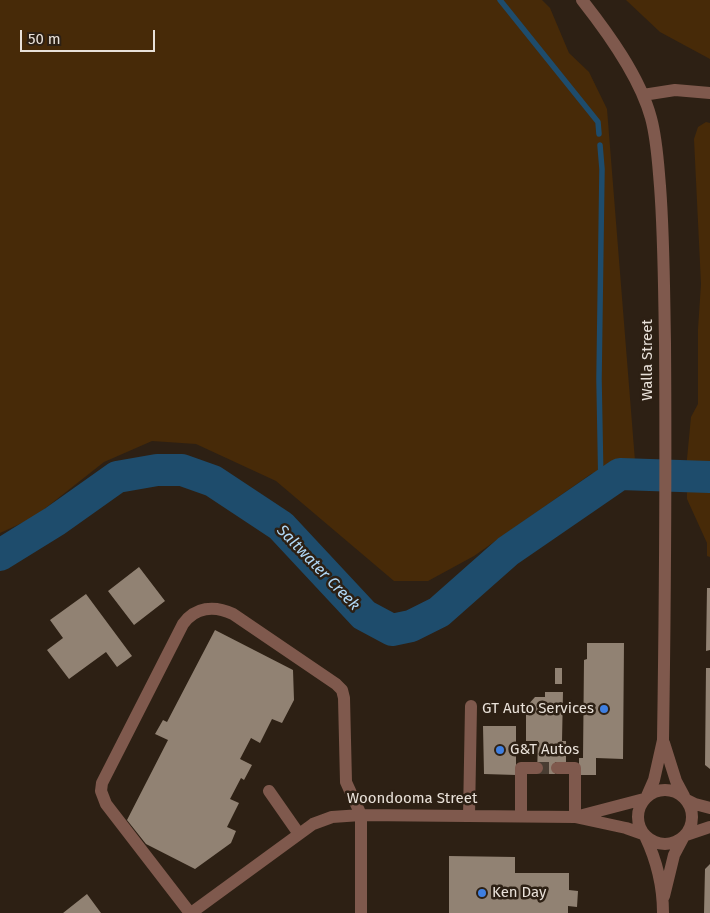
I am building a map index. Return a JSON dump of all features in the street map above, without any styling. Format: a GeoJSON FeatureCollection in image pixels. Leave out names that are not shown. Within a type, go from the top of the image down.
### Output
{"type":"FeatureCollection","features":[{"type":"Feature","properties":{"kind":"street","name":"Walla Street"},"geometry":{"type":"LineString","coordinates":[[582,0],[622,56],[644,95],[656,142],[662,214],[666,458],[663,740],[654,780],[645,797]]}},
{"type":"Feature","properties":{"kind":"street"},"geometry":{"type":"LineString","coordinates":[[644,95],[675,90],[710,93]]}},
{"type":"Feature","properties":{"kind":"street"},"geometry":{"type":"LineString","coordinates":[[191,913],[106,804],[101,790],[106,774],[183,624],[194,612],[212,608],[226,610],[339,687],[344,698],[346,782],[361,815],[361,913]]}},
{"type":"Feature","properties":{"kind":"street"},"geometry":{"type":"LineString","coordinates":[[469,816],[471,706]]}},
{"type":"Feature","properties":{"kind":"street","name":"Walla Street"},"geometry":{"type":"LineString","coordinates":[[663,740],[676,781],[685,798]]}},
{"type":"Feature","properties":{"kind":"street"},"geometry":{"type":"LineString","coordinates":[[521,816],[521,768],[537,768]]}},
{"type":"Feature","properties":{"kind":"street"},"geometry":{"type":"LineString","coordinates":[[557,768],[575,768],[574,817]]}},
{"type":"Feature","properties":{"kind":"street"},"geometry":{"type":"LineString","coordinates":[[663,907],[653,855],[637,820],[640,805],[645,797],[654,792],[670,790],[695,804],[710,808]]}},
{"type":"Feature","properties":{"kind":"street"},"geometry":{"type":"LineString","coordinates":[[269,791],[299,834]]}},
{"type":"Feature","properties":{"kind":"street","name":"Woondooma Street"},"geometry":{"type":"LineString","coordinates":[[574,817],[630,804],[645,797]]}},
{"type":"Feature","properties":{"kind":"street"},"geometry":{"type":"LineString","coordinates":[[663,907],[674,855],[690,829],[693,814],[685,798]]}},
{"type":"Feature","properties":{"kind":"street","name":"Woondooma Street"},"geometry":{"type":"LineString","coordinates":[[191,913],[322,819],[345,815],[574,817],[626,828],[644,835]]}},
{"type":"Feature","properties":{"kind":"street"},"geometry":{"type":"LineString","coordinates":[[644,835],[652,841],[668,844],[710,827]]}},
{"type":"Feature","properties":{"kind":"shaded area"},"geometry":{"type":"Polygon","coordinates":[[[0,0],[542,0],[550,8],[569,53],[589,72],[607,109],[635,461],[591,474],[474,556],[428,581],[394,581],[276,481],[196,444],[152,441],[104,462],[33,518],[0,533],[0,0]]]}},
{"type":"Feature","properties":{"kind":"shaded area"},"geometry":{"type":"Polygon","coordinates":[[[626,0],[710,0],[710,59],[660,32],[626,0]]]}},
{"type":"Feature","properties":{"kind":"shaded area"},"geometry":{"type":"Polygon","coordinates":[[[706,122],[710,123],[710,557],[707,556],[707,543],[687,499],[687,459],[691,417],[698,404],[698,329],[701,284],[694,139],[698,127],[706,122]]]}},
{"type":"Feature","properties":{"kind":"building"},"geometry":{"type":"Polygon","coordinates":[[[139,567],[165,601],[134,625],[108,591],[139,567]]]}},
{"type":"Feature","properties":{"kind":"building"},"geometry":{"type":"Polygon","coordinates":[[[707,588],[710,588],[710,650],[706,651],[707,588]]]}},
{"type":"Feature","properties":{"kind":"building"},"geometry":{"type":"Polygon","coordinates":[[[86,594],[132,656],[117,667],[106,652],[69,679],[47,650],[63,638],[50,620],[86,594]]]}},
{"type":"Feature","properties":{"kind":"building"},"geometry":{"type":"Polygon","coordinates":[[[215,630],[293,670],[294,700],[282,723],[272,719],[260,743],[251,738],[240,759],[252,765],[244,780],[241,778],[230,799],[239,803],[227,827],[236,831],[231,843],[195,869],[146,844],[127,820],[168,740],[155,734],[163,720],[167,722],[215,630]]]}},
{"type":"Feature","properties":{"kind":"building","name":"GT Auto Services"},"geometry":{"type":"Polygon","coordinates":[[[587,643],[624,643],[623,759],[596,758],[596,775],[579,775],[579,758],[583,758],[584,660],[587,659],[587,643]]]}},
{"type":"Feature","properties":{"kind":"building"},"geometry":{"type":"Polygon","coordinates":[[[555,668],[562,668],[562,684],[555,684],[555,668]]]}},
{"type":"Feature","properties":{"kind":"building"},"geometry":{"type":"Polygon","coordinates":[[[706,668],[710,668],[710,769],[705,765],[706,668]]]}},
{"type":"Feature","properties":{"kind":"building"},"geometry":{"type":"Polygon","coordinates":[[[545,692],[563,692],[562,741],[566,741],[566,762],[557,762],[557,774],[537,774],[538,741],[526,741],[526,707],[535,697],[545,697],[545,692]]]}},
{"type":"Feature","properties":{"kind":"building","name":"G&T Autos"},"geometry":{"type":"Polygon","coordinates":[[[483,726],[516,726],[516,775],[484,774],[483,726]]]}},
{"type":"Feature","properties":{"kind":"building","name":"Ken Day"},"geometry":{"type":"Polygon","coordinates":[[[449,856],[515,857],[515,873],[569,873],[569,890],[578,891],[577,907],[568,906],[568,913],[449,913],[449,856]]]}},
{"type":"Feature","properties":{"kind":"building"},"geometry":{"type":"Polygon","coordinates":[[[710,864],[710,913],[704,913],[705,869],[710,864]]]}},
{"type":"Feature","properties":{"kind":"building"},"geometry":{"type":"Polygon","coordinates":[[[87,894],[101,913],[63,913],[87,894]]]}},
{"type":"Feature","properties":{"kind":"waterway"},"geometry":{"type":"LineString","coordinates":[[500,0],[598,122],[599,134]]}},
{"type":"Feature","properties":{"kind":"waterway"},"geometry":{"type":"LineString","coordinates":[[600,145],[602,169],[599,379],[601,487]]}},
{"type":"Feature","properties":{"kind":"waterway","name":"Saltwater Creek"},"geometry":{"type":"LineString","coordinates":[[0,555],[55,521],[117,477],[157,470],[182,470],[213,481],[281,526],[364,615],[392,630],[411,626],[439,612],[508,551],[620,474],[710,477]]}},
{"type":"Feature","properties":{"kind":"tunnel"},"geometry":{"type":"LineString","coordinates":[[537,768],[557,768]]}},
{"type":"Feature","properties":{"kind":"place","name":"GT Auto Services"},"geometry":{"type":"Point","coordinates":[604,709]}},
{"type":"Feature","properties":{"kind":"place","name":"G&T Autos"},"geometry":{"type":"Point","coordinates":[500,750]}},
{"type":"Feature","properties":{"kind":"place","name":"Ken Day"},"geometry":{"type":"Point","coordinates":[482,893]}}]}
